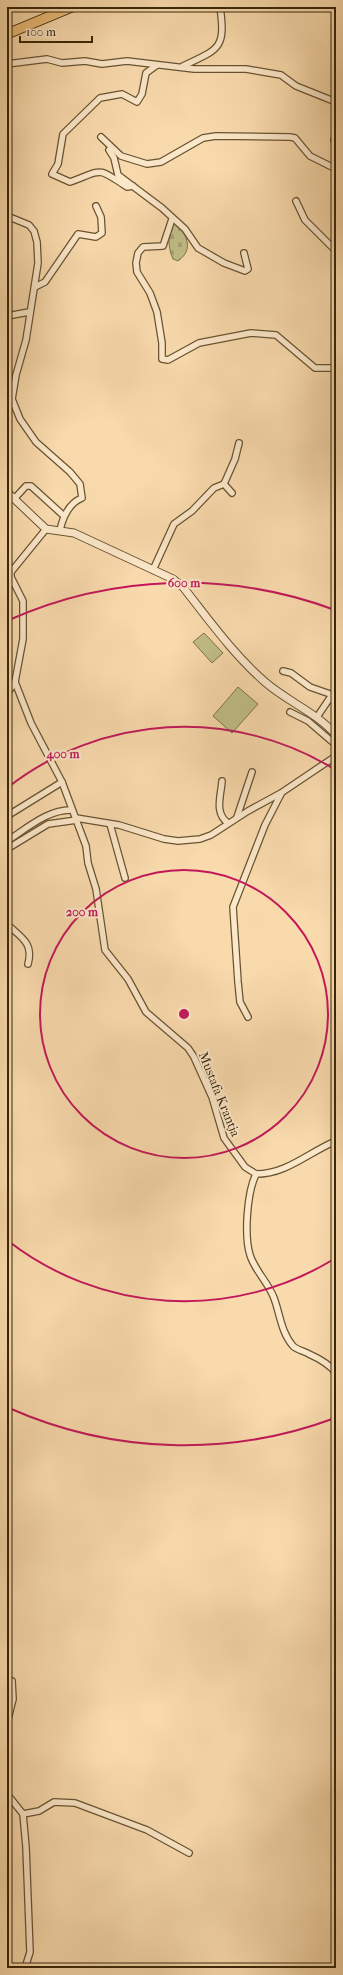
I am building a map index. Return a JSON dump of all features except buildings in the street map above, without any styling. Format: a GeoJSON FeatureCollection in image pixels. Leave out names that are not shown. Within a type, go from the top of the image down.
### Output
{"type":"FeatureCollection","features":[{"type":"Feature","properties":{"kind":"main road"},"geometry":{"type":"LineString","coordinates":[[7,28],[58,7]]}},
{"type":"Feature","properties":{"kind":"main road"},"geometry":{"type":"LineString","coordinates":[[7,34],[72,7]]}},
{"type":"Feature","properties":{"kind":"street"},"geometry":{"type":"LineString","coordinates":[[183,66],[208,54],[219,44],[223,30],[220,7]]}},
{"type":"Feature","properties":{"kind":"street"},"geometry":{"type":"LineString","coordinates":[[7,64],[47,59],[62,64],[85,61],[102,64],[127,61],[158,65],[183,66],[194,69],[246,69],[281,75],[296,86],[336,102]]}},
{"type":"Feature","properties":{"kind":"street"},"geometry":{"type":"LineString","coordinates":[[133,186],[127,187],[104,172],[99,171],[70,182],[52,174],[58,164],[63,134],[100,98],[122,94],[137,102],[142,94],[146,74],[158,65]]}},
{"type":"Feature","properties":{"kind":"street"},"geometry":{"type":"LineString","coordinates":[[336,134],[334,140],[336,144]]}},
{"type":"Feature","properties":{"kind":"street"},"geometry":{"type":"LineString","coordinates":[[244,253],[248,269],[245,271],[224,263],[198,248],[185,229],[162,208],[116,174],[114,158],[101,140],[101,136],[121,156],[147,164],[160,162],[203,138],[216,136],[290,137],[295,138],[314,158],[336,169]]}},
{"type":"Feature","properties":{"kind":"street"},"geometry":{"type":"LineString","coordinates":[[296,201],[305,220],[336,251]]}},
{"type":"Feature","properties":{"kind":"street"},"geometry":{"type":"LineString","coordinates":[[34,287],[45,282],[78,234],[96,237],[102,233],[103,227],[96,206]]}},
{"type":"Feature","properties":{"kind":"street"},"geometry":{"type":"LineString","coordinates":[[7,216],[29,225],[34,231],[37,242],[38,263],[29,312],[26,340],[16,375],[12,400],[20,419],[36,442],[70,472],[80,484],[82,498],[76,500],[64,516],[60,530]]}},
{"type":"Feature","properties":{"kind":"street"},"geometry":{"type":"LineString","coordinates":[[172,218],[163,246],[143,247],[138,252],[136,263],[137,272],[150,292],[157,312],[162,359],[168,360],[199,343],[251,332],[276,335],[315,368],[336,368]]}},
{"type":"Feature","properties":{"kind":"street"},"geometry":{"type":"LineString","coordinates":[[7,316],[29,312]]}},
{"type":"Feature","properties":{"kind":"street"},"geometry":{"type":"LineString","coordinates":[[153,570],[168,541],[174,524],[192,511],[214,488],[224,484],[235,459],[239,443]]}},
{"type":"Feature","properties":{"kind":"street"},"geometry":{"type":"LineString","coordinates":[[224,484],[232,493]]}},
{"type":"Feature","properties":{"kind":"street"},"geometry":{"type":"LineString","coordinates":[[15,498],[26,486],[31,486],[64,516]]}},
{"type":"Feature","properties":{"kind":"street"},"geometry":{"type":"LineString","coordinates":[[7,492],[46,529],[74,533],[168,576],[183,587],[237,656],[265,682],[290,701],[317,717],[336,735]]}},
{"type":"Feature","properties":{"kind":"street"},"geometry":{"type":"LineString","coordinates":[[7,584],[12,570],[46,529]]}},
{"type":"Feature","properties":{"kind":"street"},"geometry":{"type":"LineString","coordinates":[[7,694],[15,682],[23,640],[24,601],[9,576]]}},
{"type":"Feature","properties":{"kind":"street"},"geometry":{"type":"LineString","coordinates":[[283,671],[291,673],[310,687],[333,696]]}},
{"type":"Feature","properties":{"kind":"street","name":"Mustafa Krantja"},"geometry":{"type":"LineString","coordinates":[[15,682],[31,723],[62,782],[86,846],[88,863],[96,889],[105,950],[128,979],[146,1012],[188,1048],[194,1057],[212,1097],[224,1138],[245,1167],[256,1174]]}},
{"type":"Feature","properties":{"kind":"street"},"geometry":{"type":"LineString","coordinates":[[317,717],[333,696],[336,689]]}},
{"type":"Feature","properties":{"kind":"street"},"geometry":{"type":"LineString","coordinates":[[290,712],[308,721],[336,745]]}},
{"type":"Feature","properties":{"kind":"street"},"geometry":{"type":"LineString","coordinates":[[7,849],[48,824],[76,819],[110,824],[164,839],[178,841],[206,837],[237,817],[281,794],[336,756]]}},
{"type":"Feature","properties":{"kind":"street"},"geometry":{"type":"LineString","coordinates":[[237,817],[252,772]]}},
{"type":"Feature","properties":{"kind":"street"},"geometry":{"type":"LineString","coordinates":[[222,781],[219,811],[223,820],[228,823]]}},
{"type":"Feature","properties":{"kind":"street"},"geometry":{"type":"LineString","coordinates":[[7,816],[62,782]]}},
{"type":"Feature","properties":{"kind":"street"},"geometry":{"type":"LineString","coordinates":[[248,1017],[240,1002],[234,907],[265,825],[281,794]]}},
{"type":"Feature","properties":{"kind":"street"},"geometry":{"type":"LineString","coordinates":[[7,841],[45,818],[60,811],[72,810]]}},
{"type":"Feature","properties":{"kind":"street"},"geometry":{"type":"LineString","coordinates":[[110,824],[125,878]]}},
{"type":"Feature","properties":{"kind":"street"},"geometry":{"type":"LineString","coordinates":[[7,924],[28,945],[31,955],[28,964]]}},
{"type":"Feature","properties":{"kind":"street"},"geometry":{"type":"LineString","coordinates":[[336,1141],[289,1166],[272,1173],[256,1174],[253,1181],[247,1233],[250,1256],[268,1283],[277,1305],[280,1323],[293,1346],[311,1354],[336,1373]]}},
{"type":"Feature","properties":{"kind":"street"},"geometry":{"type":"LineString","coordinates":[[7,1723],[12,1699],[12,1681]]}},
{"type":"Feature","properties":{"kind":"street"},"geometry":{"type":"LineString","coordinates":[[7,1794],[23,1814],[26,1847],[30,1952],[25,1968]]}},
{"type":"Feature","properties":{"kind":"street"},"geometry":{"type":"LineString","coordinates":[[23,1814],[39,1811],[54,1802],[75,1803],[147,1830],[189,1853]]}},
{"type":"Feature","properties":{"kind":"green space"},"geometry":{"type":"Polygon","coordinates":[[[173,221],[185,235],[187,240],[186,251],[178,261],[173,259],[169,245],[169,235],[173,221]]]}},
{"type":"Feature","properties":{"kind":"green space"},"geometry":{"type":"Polygon","coordinates":[[[204,633],[223,653],[212,663],[193,642],[204,633]]]}},
{"type":"Feature","properties":{"kind":"green space"},"geometry":{"type":"Polygon","coordinates":[[[238,687],[258,704],[232,733],[213,716],[238,687]]]}}]}
